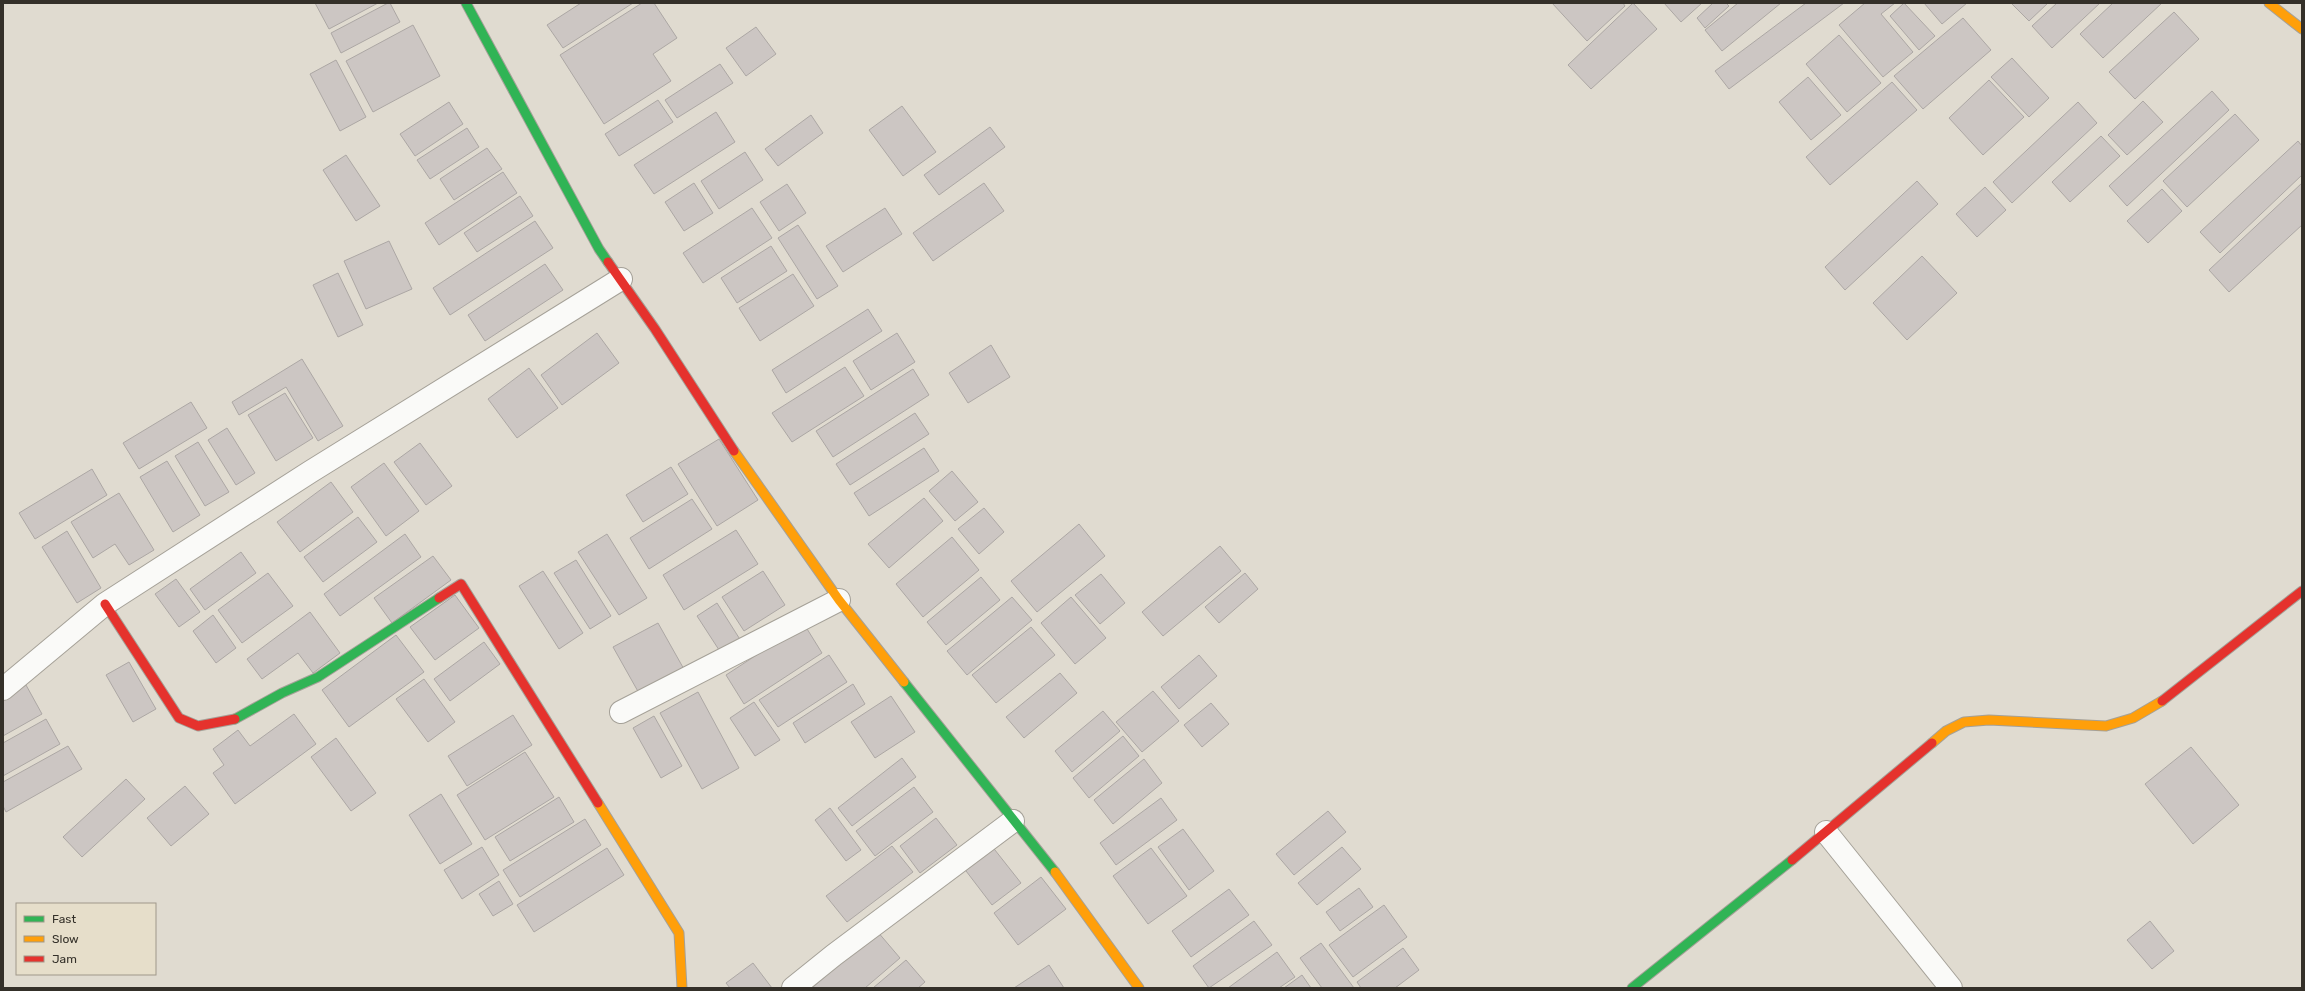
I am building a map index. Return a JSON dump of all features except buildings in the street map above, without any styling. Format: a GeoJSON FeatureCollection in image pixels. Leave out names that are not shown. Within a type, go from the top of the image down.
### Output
{"type":"FeatureCollection","features":[{"type":"Feature","properties":{"kind":"street"},"geometry":{"type":"LineString","coordinates":[[466,3],[600,249],[730,446],[840,600],[1013,821],[1055,872],[1139,988]]}},
{"type":"Feature","properties":{"kind":"street"},"geometry":{"type":"LineString","coordinates":[[2269,3],[2302,29]]}},
{"type":"Feature","properties":{"kind":"street"},"geometry":{"type":"LineString","coordinates":[[3,689],[105,604],[310,472],[621,280]]}},
{"type":"Feature","properties":{"kind":"street"},"geometry":{"type":"LineString","coordinates":[[105,604],[179,718],[198,726],[236,719],[282,693],[318,677],[461,584],[679,933],[681,951],[679,969],[682,988]]}},
{"type":"Feature","properties":{"kind":"street"},"geometry":{"type":"LineString","coordinates":[[1632,988],[1826,832],[1946,731],[1964,722],[1989,720],[2106,726],[2133,718],[2160,703],[2302,591]]}},
{"type":"Feature","properties":{"kind":"street"},"geometry":{"type":"LineString","coordinates":[[621,712],[840,600]]}},
{"type":"Feature","properties":{"kind":"street"},"geometry":{"type":"LineString","coordinates":[[793,988],[834,955],[1013,821]]}},
{"type":"Feature","properties":{"kind":"street"},"geometry":{"type":"LineString","coordinates":[[1826,832],[1951,988]]}},
{"type":"Feature","properties":{"kind":"traffic: fast"},"geometry":{"type":"LineString","coordinates":[[466,3],[599,249],[608,262]]}},
{"type":"Feature","properties":{"kind":"traffic: fast"},"geometry":{"type":"LineString","coordinates":[[235,719],[282,693],[318,677],[439,598]]}},
{"type":"Feature","properties":{"kind":"traffic: fast"},"geometry":{"type":"LineString","coordinates":[[904,682],[1055,872]]}},
{"type":"Feature","properties":{"kind":"traffic: fast"},"geometry":{"type":"LineString","coordinates":[[1632,988],[1792,860]]}},
{"type":"Feature","properties":{"kind":"traffic: slow"},"geometry":{"type":"LineString","coordinates":[[2269,3],[2302,29]]}},
{"type":"Feature","properties":{"kind":"traffic: slow"},"geometry":{"type":"LineString","coordinates":[[734,451],[839,600],[904,682]]}},
{"type":"Feature","properties":{"kind":"traffic: slow"},"geometry":{"type":"LineString","coordinates":[[1932,743],[1946,731],[1964,722],[1989,720],[2106,726],[2133,718],[2162,701]]}},
{"type":"Feature","properties":{"kind":"traffic: slow"},"geometry":{"type":"LineString","coordinates":[[598,803],[679,933],[682,988]]}},
{"type":"Feature","properties":{"kind":"traffic: slow"},"geometry":{"type":"LineString","coordinates":[[1055,872],[1139,988]]}},
{"type":"Feature","properties":{"kind":"traffic: jam"},"geometry":{"type":"LineString","coordinates":[[608,262],[655,329],[734,451]]}},
{"type":"Feature","properties":{"kind":"traffic: jam"},"geometry":{"type":"LineString","coordinates":[[439,598],[461,584],[598,803]]}},
{"type":"Feature","properties":{"kind":"traffic: jam"},"geometry":{"type":"LineString","coordinates":[[2162,701],[2302,591]]}},
{"type":"Feature","properties":{"kind":"traffic: jam"},"geometry":{"type":"LineString","coordinates":[[105,604],[179,718],[198,726],[235,719]]}},
{"type":"Feature","properties":{"kind":"traffic: jam"},"geometry":{"type":"LineString","coordinates":[[1792,860],[1932,743]]}}]}
